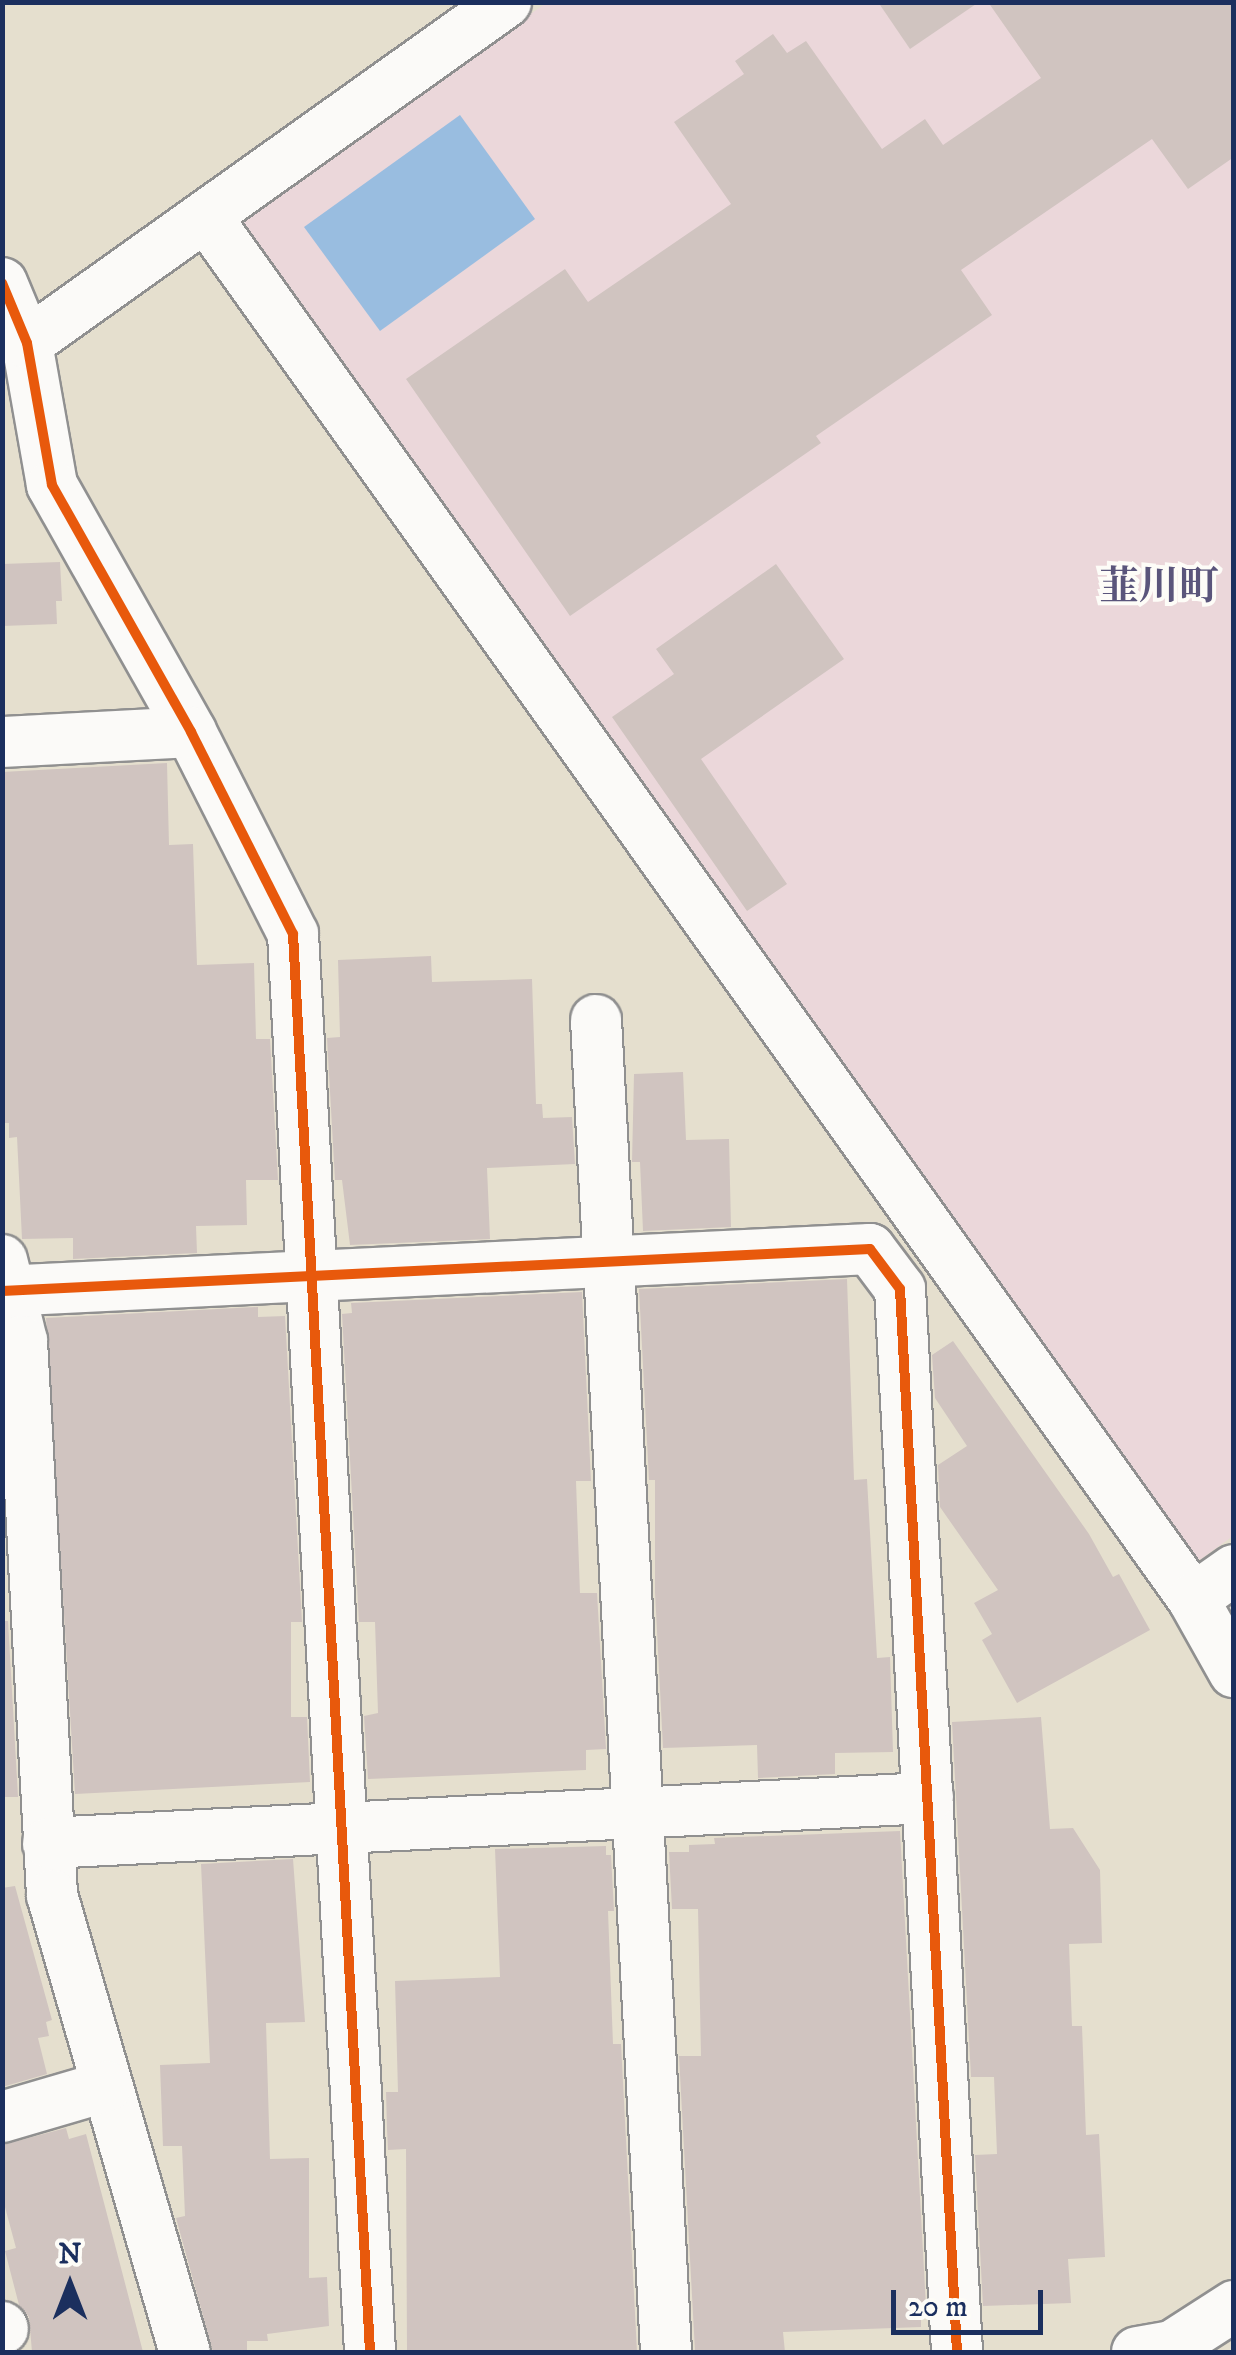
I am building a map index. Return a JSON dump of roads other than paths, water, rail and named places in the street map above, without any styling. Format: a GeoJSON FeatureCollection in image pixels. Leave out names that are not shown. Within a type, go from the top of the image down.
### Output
{"type":"FeatureCollection","features":[{"type":"Feature","properties":{"kind":"street"},"geometry":{"type":"LineString","coordinates":[[27,343],[506,2]]}},
{"type":"Feature","properties":{"kind":"street"},"geometry":{"type":"LineString","coordinates":[[206,218],[1193,1600],[1234,1672]]}},
{"type":"Feature","properties":{"kind":"street"},"geometry":{"type":"LineString","coordinates":[[2,284],[27,343],[52,485],[192,732],[294,934],[370,2352]]}},
{"type":"Feature","properties":{"kind":"street"},"geometry":{"type":"LineString","coordinates":[[2,742],[192,732]]}},
{"type":"Feature","properties":{"kind":"street"},"geometry":{"type":"LineString","coordinates":[[596,1020],[666,2352]]}},
{"type":"Feature","properties":{"kind":"street"},"geometry":{"type":"LineString","coordinates":[[185,2352],[52,1895],[22,1340],[5,1281],[312,1276],[870,1248],[900,1288],[958,2352]]}},
{"type":"Feature","properties":{"kind":"street"},"geometry":{"type":"LineString","coordinates":[[1193,1600],[1234,1570]]}},
{"type":"Feature","properties":{"kind":"street"},"geometry":{"type":"LineString","coordinates":[[48,1843],[928,1798]]}},
{"type":"Feature","properties":{"kind":"street"},"geometry":{"type":"LineString","coordinates":[[2,2117],[106,2086]]}},
{"type":"Feature","properties":{"kind":"street"},"geometry":{"type":"LineString","coordinates":[[1137,2352],[1172,2346],[1234,2306]]}},
{"type":"Feature","properties":{"kind":"water"},"geometry":{"type":"Polygon","coordinates":[[[460,115],[535,219],[380,331],[304,227],[460,115]]]}},
{"type":"Feature","properties":{"kind":"district","name":"韮川町"},"geometry":{"type":"Point","coordinates":[1159,588]}}]}
